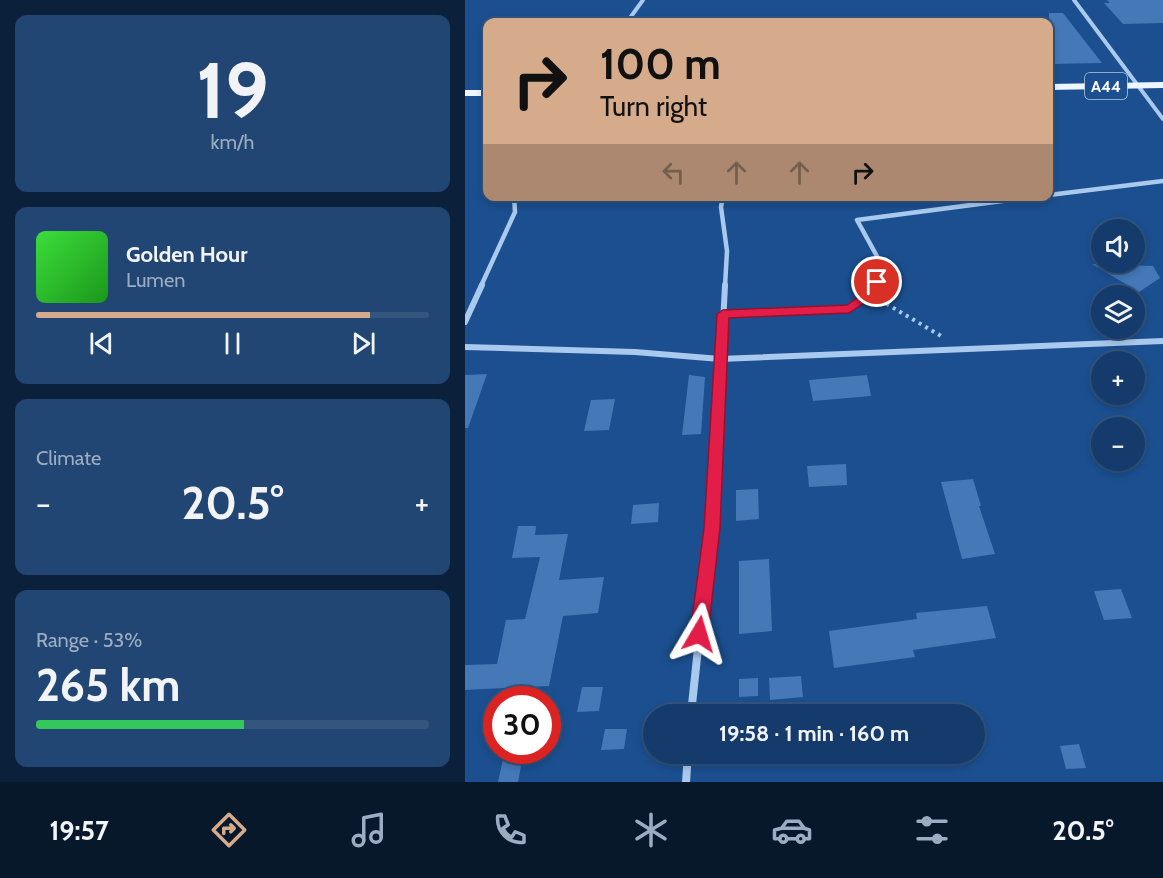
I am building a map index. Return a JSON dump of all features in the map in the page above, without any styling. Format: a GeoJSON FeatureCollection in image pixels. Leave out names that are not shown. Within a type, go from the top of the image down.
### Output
{"type":"FeatureCollection","features":[{"type":"Feature","properties":{"kind":"main road","name":"A44"},"geometry":{"type":"LineString","coordinates":[[1053,87],[1163,86]]}},
{"type":"Feature","properties":{"kind":"main road"},"geometry":{"type":"LineString","coordinates":[[465,93],[483,93]]}},
{"type":"Feature","properties":{"kind":"street"},"geometry":{"type":"LineString","coordinates":[[630,18],[643,0]]}},
{"type":"Feature","properties":{"kind":"street"},"geometry":{"type":"LineString","coordinates":[[1074,0],[1163,119]]}},
{"type":"Feature","properties":{"kind":"street"},"geometry":{"type":"LineString","coordinates":[[1053,195],[1163,181]]}},
{"type":"Feature","properties":{"kind":"street"},"geometry":{"type":"LineString","coordinates":[[465,322],[515,212],[514,201]]}},
{"type":"Feature","properties":{"kind":"street"},"geometry":{"type":"LineString","coordinates":[[692,704],[712,528],[727,251],[722,201]]}},
{"type":"Feature","properties":{"kind":"street"},"geometry":{"type":"LineString","coordinates":[[723,314],[849,309],[869,295],[884,269],[857,220],[1002,201]]}},
{"type":"Feature","properties":{"kind":"street"},"geometry":{"type":"LineString","coordinates":[[465,347],[635,352],[720,359],[1163,341]]}},
{"type":"Feature","properties":{"kind":"street"},"geometry":{"type":"LineString","coordinates":[[686,782],[687,764]]}},
{"type":"Feature","properties":{"kind":"path"},"geometry":{"type":"LineString","coordinates":[[869,295],[934,330],[959,349]]}},
{"type":"Feature","properties":{"kind":"building"},"geometry":{"type":"Polygon","coordinates":[[[1107,0],[1163,0],[1163,23],[1123,24],[1104,3],[1110,3],[1107,0]]]}},
{"type":"Feature","properties":{"kind":"building"},"geometry":{"type":"Polygon","coordinates":[[[1049,13],[1063,13],[1102,63],[1053,64],[1053,18],[1049,18],[1049,13]]]}},
{"type":"Feature","properties":{"kind":"building"},"geometry":{"type":"Polygon","coordinates":[[[1145,266],[1153,266],[1160,278],[1145,288],[1145,285],[1127,285],[1107,273],[1145,273],[1145,266]]]}},
{"type":"Feature","properties":{"kind":"building"},"geometry":{"type":"Polygon","coordinates":[[[487,374],[468,428],[465,428],[465,375],[487,374]]]}},
{"type":"Feature","properties":{"kind":"building"},"geometry":{"type":"Polygon","coordinates":[[[689,375],[705,377],[701,434],[682,435],[689,375]]]}},
{"type":"Feature","properties":{"kind":"building"},"geometry":{"type":"Polygon","coordinates":[[[867,375],[871,396],[813,401],[809,380],[867,375]]]}},
{"type":"Feature","properties":{"kind":"building"},"geometry":{"type":"Polygon","coordinates":[[[615,399],[609,430],[584,431],[591,400],[615,399]]]}},
{"type":"Feature","properties":{"kind":"building"},"geometry":{"type":"Polygon","coordinates":[[[846,464],[847,485],[809,487],[807,466],[846,464]]]}},
{"type":"Feature","properties":{"kind":"building"},"geometry":{"type":"Polygon","coordinates":[[[973,479],[981,506],[979,506],[995,554],[962,559],[941,482],[973,479]]]}},
{"type":"Feature","properties":{"kind":"building"},"geometry":{"type":"Polygon","coordinates":[[[758,489],[759,519],[736,521],[736,490],[758,489]]]}},
{"type":"Feature","properties":{"kind":"building"},"geometry":{"type":"Polygon","coordinates":[[[659,503],[658,522],[631,524],[633,505],[659,503]]]}},
{"type":"Feature","properties":{"kind":"building"},"geometry":{"type":"Polygon","coordinates":[[[518,526],[536,526],[535,535],[568,534],[559,580],[604,577],[598,613],[563,616],[549,686],[483,686],[483,689],[465,690],[465,665],[497,664],[506,620],[525,619],[540,557],[512,558],[518,526]]]}},
{"type":"Feature","properties":{"kind":"building"},"geometry":{"type":"Polygon","coordinates":[[[769,559],[772,631],[739,634],[739,561],[769,559]]]}},
{"type":"Feature","properties":{"kind":"building"},"geometry":{"type":"Polygon","coordinates":[[[1121,589],[1132,618],[1104,620],[1094,591],[1121,589]]]}},
{"type":"Feature","properties":{"kind":"building"},"geometry":{"type":"Polygon","coordinates":[[[987,606],[996,638],[913,650],[915,657],[834,668],[829,631],[917,619],[916,613],[987,606]]]}},
{"type":"Feature","properties":{"kind":"building"},"geometry":{"type":"Polygon","coordinates":[[[801,676],[803,697],[770,700],[769,678],[801,676]]]}},
{"type":"Feature","properties":{"kind":"building"},"geometry":{"type":"Polygon","coordinates":[[[758,678],[758,696],[739,697],[739,679],[758,678]]]}},
{"type":"Feature","properties":{"kind":"building"},"geometry":{"type":"Polygon","coordinates":[[[582,687],[603,687],[599,711],[577,712],[582,687]]]}},
{"type":"Feature","properties":{"kind":"building"},"geometry":{"type":"Polygon","coordinates":[[[605,729],[627,729],[624,749],[601,750],[605,729]]]}},
{"type":"Feature","properties":{"kind":"building"},"geometry":{"type":"Polygon","coordinates":[[[1079,744],[1086,768],[1066,769],[1060,746],[1079,744]]]}},
{"type":"Feature","properties":{"kind":"building"},"geometry":{"type":"Polygon","coordinates":[[[502,764],[521,764],[518,782],[498,782],[502,764]]]}},
{"type":"Feature","properties":{"kind":"route"},"geometry":{"type":"LineString","coordinates":[[699,634],[712,528],[723,314],[849,309],[869,295],[877,282]]}}]}
